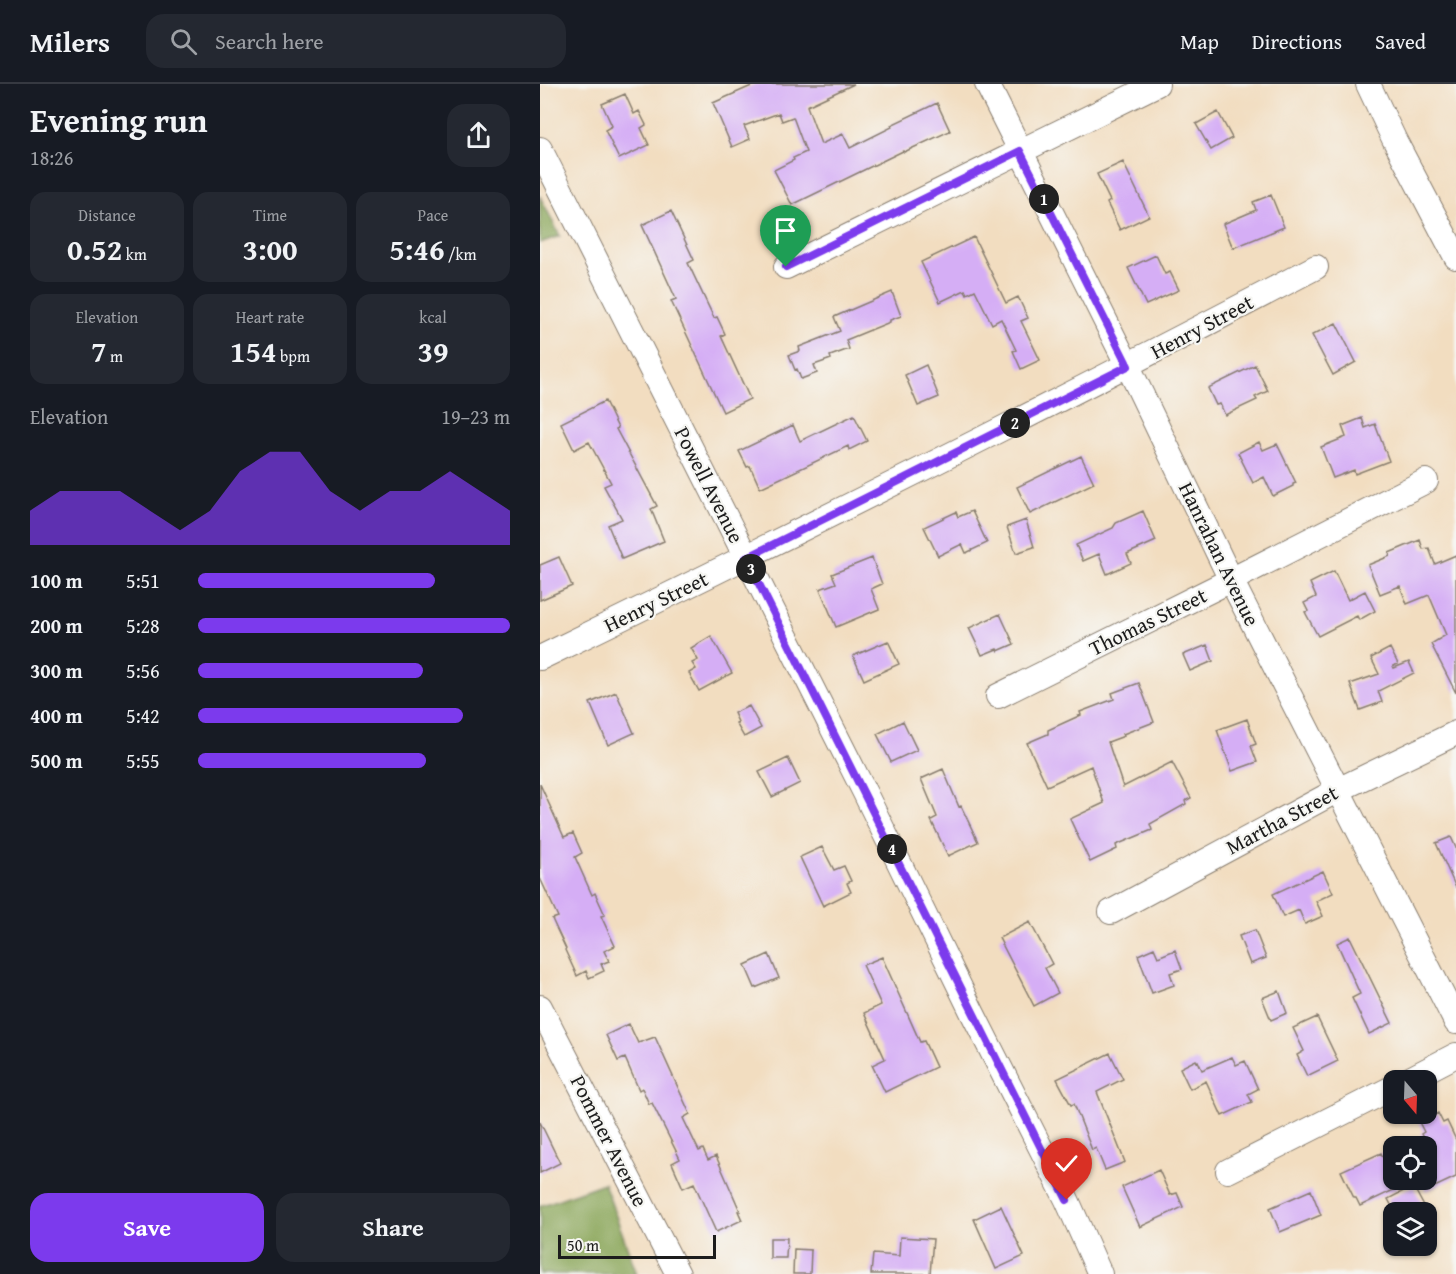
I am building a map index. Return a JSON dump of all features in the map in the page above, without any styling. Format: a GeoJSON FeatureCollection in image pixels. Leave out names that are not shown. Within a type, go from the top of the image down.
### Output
{"type":"FeatureCollection","features":[{"type":"Feature","properties":{"kind":"street","name":"Hanrahan Avenue"},"geometry":{"type":"LineString","coordinates":[[987,84],[1232,580],[1456,1022]]}},
{"type":"Feature","properties":{"kind":"street"},"geometry":{"type":"LineString","coordinates":[[786,267],[1156,84]]}},
{"type":"Feature","properties":{"kind":"street"},"geometry":{"type":"LineString","coordinates":[[1368,84],[1394,139],[1456,256]]}},
{"type":"Feature","properties":{"kind":"street","name":"Powell Avenue"},"geometry":{"type":"LineString","coordinates":[[540,149],[865,793],[1062,1189],[1100,1274]]}},
{"type":"Feature","properties":{"kind":"street","name":"Henry Street"},"geometry":{"type":"LineString","coordinates":[[540,658],[746,558],[1128,366],[1316,267]]}},
{"type":"Feature","properties":{"kind":"street","name":"Thomas Street"},"geometry":{"type":"LineString","coordinates":[[998,696],[1426,481]]}},
{"type":"Feature","properties":{"kind":"street","name":"Martha Street"},"geometry":{"type":"LineString","coordinates":[[1111,912],[1338,790],[1456,733]]}},
{"type":"Feature","properties":{"kind":"street","name":"Pommer Avenue"},"geometry":{"type":"LineString","coordinates":[[540,1007],[678,1274]]}},
{"type":"Feature","properties":{"kind":"street"},"geometry":{"type":"LineString","coordinates":[[1427,1070],[1456,1055]]}},
{"type":"Feature","properties":{"kind":"street"},"geometry":{"type":"LineString","coordinates":[[1228,1171],[1383,1093]]}},
{"type":"Feature","properties":{"kind":"green space"},"geometry":{"type":"Polygon","coordinates":[[[540,196],[560,236],[540,243],[540,196]]]}},
{"type":"Feature","properties":{"kind":"green space"},"geometry":{"type":"Polygon","coordinates":[[[604,1183],[637,1274],[540,1274],[540,1206],[604,1183]]]}},
{"type":"Feature","properties":{"kind":"building"},"geometry":{"type":"Polygon","coordinates":[[[756,84],[854,84],[807,106],[821,144],[843,134],[850,148],[937,103],[950,131],[903,151],[792,205],[774,170],[806,152],[793,117],[782,121],[779,113],[744,126],[750,139],[732,147],[713,103],[756,84]]]}},
{"type":"Feature","properties":{"kind":"building"},"geometry":{"type":"Polygon","coordinates":[[[625,94],[634,114],[639,111],[646,125],[641,128],[649,145],[619,159],[605,130],[612,126],[602,104],[625,94]]]}},
{"type":"Feature","properties":{"kind":"building"},"geometry":{"type":"Polygon","coordinates":[[[1218,112],[1232,138],[1211,150],[1196,124],[1218,112]]]}},
{"type":"Feature","properties":{"kind":"building"},"geometry":{"type":"Polygon","coordinates":[[[1123,162],[1149,216],[1120,230],[1097,174],[1123,162]]]}},
{"type":"Feature","properties":{"kind":"building"},"geometry":{"type":"Polygon","coordinates":[[[1271,195],[1284,227],[1233,248],[1223,224],[1256,210],[1253,202],[1271,195]]]}},
{"type":"Feature","properties":{"kind":"building"},"geometry":{"type":"Polygon","coordinates":[[[671,211],[694,260],[688,263],[714,318],[717,317],[725,334],[721,336],[750,399],[723,412],[671,301],[676,299],[642,225],[671,211]]]}},
{"type":"Feature","properties":{"kind":"building"},"geometry":{"type":"Polygon","coordinates":[[[974,237],[1006,303],[1018,297],[1028,318],[1021,321],[1040,360],[1021,369],[1013,351],[1016,350],[1001,319],[992,324],[975,290],[967,294],[965,290],[940,302],[921,262],[974,237]]]}},
{"type":"Feature","properties":{"kind":"building"},"geometry":{"type":"Polygon","coordinates":[[[1156,255],[1165,274],[1170,272],[1179,290],[1146,305],[1128,268],[1156,255]]]}},
{"type":"Feature","properties":{"kind":"building"},"geometry":{"type":"Polygon","coordinates":[[[892,292],[901,316],[846,340],[849,349],[814,365],[817,373],[801,379],[789,355],[800,351],[799,347],[840,331],[834,317],[892,292]]]}},
{"type":"Feature","properties":{"kind":"building"},"geometry":{"type":"Polygon","coordinates":[[[1336,323],[1356,362],[1333,375],[1312,335],[1336,323]]]}},
{"type":"Feature","properties":{"kind":"building"},"geometry":{"type":"Polygon","coordinates":[[[926,365],[939,397],[918,406],[905,375],[926,365]]]}},
{"type":"Feature","properties":{"kind":"building"},"geometry":{"type":"Polygon","coordinates":[[[1255,365],[1268,391],[1255,397],[1257,400],[1225,415],[1220,404],[1216,405],[1208,388],[1255,365]]]}},
{"type":"Feature","properties":{"kind":"building"},"geometry":{"type":"Polygon","coordinates":[[[605,401],[618,428],[616,429],[657,506],[651,509],[664,541],[622,559],[608,525],[622,519],[604,486],[611,483],[589,442],[574,450],[561,423],[605,401]]]}},
{"type":"Feature","properties":{"kind":"building"},"geometry":{"type":"Polygon","coordinates":[[[854,415],[867,441],[849,450],[848,446],[760,488],[750,466],[747,467],[739,451],[793,425],[800,441],[854,415]]]}},
{"type":"Feature","properties":{"kind":"building"},"geometry":{"type":"Polygon","coordinates":[[[1362,418],[1365,428],[1375,424],[1389,461],[1355,474],[1354,470],[1333,478],[1321,447],[1346,437],[1342,426],[1362,418]]]}},
{"type":"Feature","properties":{"kind":"building"},"geometry":{"type":"Polygon","coordinates":[[[1259,442],[1263,450],[1277,444],[1296,483],[1273,496],[1264,477],[1253,483],[1238,453],[1259,442]]]}},
{"type":"Feature","properties":{"kind":"building"},"geometry":{"type":"Polygon","coordinates":[[[1081,456],[1094,483],[1030,514],[1017,487],[1081,456]]]}},
{"type":"Feature","properties":{"kind":"building"},"geometry":{"type":"Polygon","coordinates":[[[972,511],[987,543],[966,553],[962,544],[938,556],[924,527],[956,512],[958,517],[972,511]]]}},
{"type":"Feature","properties":{"kind":"building"},"geometry":{"type":"Polygon","coordinates":[[[1143,511],[1156,541],[1127,554],[1131,563],[1107,574],[1099,554],[1083,561],[1076,545],[1143,511]]]}},
{"type":"Feature","properties":{"kind":"building"},"geometry":{"type":"Polygon","coordinates":[[[1026,520],[1034,547],[1016,553],[1007,527],[1026,520]]]}},
{"type":"Feature","properties":{"kind":"building"},"geometry":{"type":"Polygon","coordinates":[[[1420,540],[1423,549],[1429,548],[1435,564],[1456,555],[1456,693],[1431,644],[1446,635],[1429,595],[1407,604],[1400,586],[1380,594],[1368,565],[1420,540]]]}},
{"type":"Feature","properties":{"kind":"building"},"geometry":{"type":"Polygon","coordinates":[[[559,557],[572,586],[540,600],[540,565],[559,557]]]}},
{"type":"Feature","properties":{"kind":"building"},"geometry":{"type":"Polygon","coordinates":[[[872,558],[882,584],[871,589],[879,609],[836,627],[820,589],[836,583],[832,574],[872,558]]]}},
{"type":"Feature","properties":{"kind":"building"},"geometry":{"type":"Polygon","coordinates":[[[1334,571],[1348,600],[1365,591],[1375,611],[1359,620],[1357,616],[1318,636],[1305,612],[1308,611],[1304,603],[1316,597],[1310,583],[1334,571]]]}},
{"type":"Feature","properties":{"kind":"building"},"geometry":{"type":"Polygon","coordinates":[[[1000,614],[1014,644],[982,655],[969,628],[1000,614]]]}},
{"type":"Feature","properties":{"kind":"building"},"geometry":{"type":"Polygon","coordinates":[[[711,636],[732,673],[699,691],[689,673],[696,669],[692,663],[698,660],[691,648],[711,636]]]}},
{"type":"Feature","properties":{"kind":"building"},"geometry":{"type":"Polygon","coordinates":[[[888,641],[899,664],[864,680],[853,656],[888,641]]]}},
{"type":"Feature","properties":{"kind":"building"},"geometry":{"type":"Polygon","coordinates":[[[1207,645],[1213,661],[1190,671],[1183,655],[1207,645]]]}},
{"type":"Feature","properties":{"kind":"building"},"geometry":{"type":"Polygon","coordinates":[[[1390,648],[1398,664],[1393,666],[1394,668],[1409,662],[1414,673],[1378,691],[1382,702],[1360,710],[1350,684],[1379,674],[1371,658],[1390,648]]]}},
{"type":"Feature","properties":{"kind":"building"},"geometry":{"type":"Polygon","coordinates":[[[1139,683],[1154,722],[1108,742],[1123,787],[1172,762],[1191,798],[1185,801],[1186,804],[1150,824],[1152,830],[1116,845],[1117,849],[1090,862],[1070,819],[1104,803],[1091,766],[1047,786],[1027,743],[1048,734],[1048,730],[1081,715],[1080,712],[1114,699],[1112,693],[1139,683]]]}},
{"type":"Feature","properties":{"kind":"building"},"geometry":{"type":"Polygon","coordinates":[[[616,692],[634,733],[608,745],[590,703],[616,692]]]}},
{"type":"Feature","properties":{"kind":"building"},"geometry":{"type":"Polygon","coordinates":[[[749,706],[761,728],[744,737],[736,723],[738,722],[734,713],[749,706]]]}},
{"type":"Feature","properties":{"kind":"building"},"geometry":{"type":"Polygon","coordinates":[[[1247,719],[1256,744],[1251,746],[1257,762],[1232,771],[1217,730],[1247,719]]]}},
{"type":"Feature","properties":{"kind":"building"},"geometry":{"type":"Polygon","coordinates":[[[903,721],[917,750],[891,762],[877,734],[903,721]]]}},
{"type":"Feature","properties":{"kind":"building"},"geometry":{"type":"Polygon","coordinates":[[[788,758],[800,783],[772,797],[759,772],[788,758]]]}},
{"type":"Feature","properties":{"kind":"building"},"geometry":{"type":"Polygon","coordinates":[[[943,769],[959,807],[961,806],[978,842],[948,856],[931,820],[937,817],[921,779],[943,769]]]}},
{"type":"Feature","properties":{"kind":"building"},"geometry":{"type":"Polygon","coordinates":[[[540,784],[564,837],[573,833],[582,853],[575,857],[592,895],[595,893],[605,915],[601,916],[615,946],[604,951],[609,961],[601,964],[604,971],[589,978],[586,971],[577,976],[552,919],[558,917],[540,878],[540,784]]]}},
{"type":"Feature","properties":{"kind":"building"},"geometry":{"type":"Polygon","coordinates":[[[1451,837],[1456,848],[1456,888],[1436,843],[1451,837]]]}},
{"type":"Feature","properties":{"kind":"building"},"geometry":{"type":"Polygon","coordinates":[[[822,847],[834,870],[844,866],[851,881],[847,883],[851,892],[823,906],[800,857],[822,847]]]}},
{"type":"Feature","properties":{"kind":"building"},"geometry":{"type":"Polygon","coordinates":[[[1323,871],[1333,893],[1316,901],[1323,916],[1305,924],[1299,910],[1283,917],[1273,894],[1323,871]]]}},
{"type":"Feature","properties":{"kind":"building"},"geometry":{"type":"Polygon","coordinates":[[[1030,922],[1052,964],[1045,968],[1058,993],[1034,1006],[999,938],[1030,922]]]}},
{"type":"Feature","properties":{"kind":"building"},"geometry":{"type":"Polygon","coordinates":[[[1255,930],[1266,958],[1250,964],[1239,936],[1255,930]]]}},
{"type":"Feature","properties":{"kind":"building"},"geometry":{"type":"Polygon","coordinates":[[[1350,937],[1392,1023],[1369,1034],[1352,998],[1360,994],[1337,943],[1350,937]]]}},
{"type":"Feature","properties":{"kind":"building"},"geometry":{"type":"Polygon","coordinates":[[[1154,948],[1158,957],[1175,950],[1182,969],[1170,973],[1174,985],[1152,993],[1138,955],[1154,948]]]}},
{"type":"Feature","properties":{"kind":"building"},"geometry":{"type":"Polygon","coordinates":[[[769,954],[779,978],[755,988],[745,965],[769,954]]]}},
{"type":"Feature","properties":{"kind":"building"},"geometry":{"type":"Polygon","coordinates":[[[882,957],[920,1042],[924,1041],[936,1067],[885,1092],[872,1065],[885,1059],[864,1013],[881,1005],[863,965],[882,957]]]}},
{"type":"Feature","properties":{"kind":"building"},"geometry":{"type":"Polygon","coordinates":[[[1279,991],[1287,1013],[1271,1020],[1262,998],[1279,991]]]}},
{"type":"Feature","properties":{"kind":"building"},"geometry":{"type":"Polygon","coordinates":[[[1317,1017],[1338,1061],[1307,1076],[1297,1055],[1304,1051],[1293,1028],[1317,1017]]]}},
{"type":"Feature","properties":{"kind":"building"},"geometry":{"type":"Polygon","coordinates":[[[629,1024],[638,1043],[655,1037],[690,1114],[683,1118],[699,1151],[703,1149],[708,1160],[716,1156],[742,1220],[716,1232],[694,1183],[683,1188],[672,1163],[680,1159],[652,1103],[649,1104],[642,1088],[639,1090],[625,1058],[618,1061],[606,1035],[629,1024]]]}},
{"type":"Feature","properties":{"kind":"building"},"geometry":{"type":"Polygon","coordinates":[[[1110,1053],[1123,1079],[1097,1092],[1125,1162],[1105,1170],[1096,1148],[1092,1150],[1074,1104],[1071,1105],[1057,1079],[1110,1053]]]}},
{"type":"Feature","properties":{"kind":"building"},"geometry":{"type":"Polygon","coordinates":[[[1232,1057],[1236,1065],[1245,1061],[1258,1089],[1248,1094],[1252,1102],[1222,1116],[1206,1081],[1190,1089],[1180,1068],[1196,1060],[1202,1070],[1232,1057]]]}},
{"type":"Feature","properties":{"kind":"building"},"geometry":{"type":"Polygon","coordinates":[[[1437,1113],[1443,1123],[1447,1121],[1456,1140],[1456,1177],[1437,1186],[1437,1136],[1422,1136],[1421,1134],[1424,1132],[1420,1124],[1437,1124],[1437,1113]]]}},
{"type":"Feature","properties":{"kind":"building"},"geometry":{"type":"Polygon","coordinates":[[[540,1122],[560,1163],[540,1173],[540,1122]]]}},
{"type":"Feature","properties":{"kind":"building"},"geometry":{"type":"Polygon","coordinates":[[[1381,1153],[1383,1190],[1394,1190],[1360,1206],[1341,1171],[1381,1153]]]}},
{"type":"Feature","properties":{"kind":"building"},"geometry":{"type":"Polygon","coordinates":[[[1159,1170],[1170,1195],[1177,1193],[1183,1207],[1140,1227],[1122,1187],[1159,1170]]]}},
{"type":"Feature","properties":{"kind":"building"},"geometry":{"type":"Polygon","coordinates":[[[1311,1190],[1321,1215],[1280,1232],[1270,1208],[1311,1190]]]}},
{"type":"Feature","properties":{"kind":"building"},"geometry":{"type":"Polygon","coordinates":[[[1405,1190],[1415,1190],[1422,1202],[1390,1202],[1388,1199],[1405,1190]]]}},
{"type":"Feature","properties":{"kind":"building"},"geometry":{"type":"Polygon","coordinates":[[[1001,1206],[1024,1256],[996,1269],[974,1219],[1001,1206]]]}},
{"type":"Feature","properties":{"kind":"building"},"geometry":{"type":"Polygon","coordinates":[[[900,1237],[933,1239],[930,1274],[871,1274],[873,1254],[899,1256],[900,1237]]]}},
{"type":"Feature","properties":{"kind":"building"},"geometry":{"type":"Polygon","coordinates":[[[770,1238],[787,1238],[786,1258],[770,1258],[770,1238]]]}},
{"type":"Feature","properties":{"kind":"building"},"geometry":{"type":"Polygon","coordinates":[[[794,1249],[811,1250],[810,1274],[793,1274],[794,1249]]]}},
{"type":"Feature","properties":{"kind":"route"},"geometry":{"type":"LineString","coordinates":[[786,267],[1020,151],[1128,366],[746,558],[1067,1200]]}}]}
